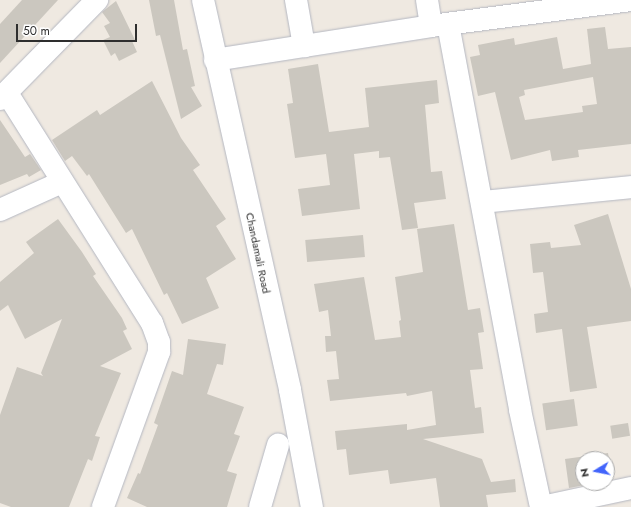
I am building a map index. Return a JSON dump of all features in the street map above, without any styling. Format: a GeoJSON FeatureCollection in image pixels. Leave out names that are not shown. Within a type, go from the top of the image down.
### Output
{"type":"FeatureCollection","features":[{"type":"Feature","properties":{"kind":"street"},"geometry":{"type":"LineString","coordinates":[[97,0],[3,96],[62,182],[152,323],[159,342],[159,352],[103,507]]}},
{"type":"Feature","properties":{"kind":"street","name":"Chandamali Road"},"geometry":{"type":"LineString","coordinates":[[203,0],[290,390],[312,507]]}},
{"type":"Feature","properties":{"kind":"street"},"geometry":{"type":"LineString","coordinates":[[296,0],[304,46]]}},
{"type":"Feature","properties":{"kind":"street"},"geometry":{"type":"LineString","coordinates":[[427,0],[439,25],[482,202],[520,410],[541,507],[631,488]]}},
{"type":"Feature","properties":{"kind":"street"},"geometry":{"type":"LineString","coordinates":[[216,60],[439,25],[551,5],[631,0]]}},
{"type":"Feature","properties":{"kind":"street"},"geometry":{"type":"LineString","coordinates":[[0,210],[62,182]]}},
{"type":"Feature","properties":{"kind":"street"},"geometry":{"type":"LineString","coordinates":[[482,202],[631,187]]}},
{"type":"Feature","properties":{"kind":"street"},"geometry":{"type":"LineString","coordinates":[[260,507],[278,445]]}},
{"type":"Feature","properties":{"kind":"building"},"geometry":{"type":"Polygon","coordinates":[[[22,0],[58,0],[0,63],[0,24],[22,0]]]}},
{"type":"Feature","properties":{"kind":"building"},"geometry":{"type":"Polygon","coordinates":[[[149,0],[174,0],[183,50],[187,49],[195,86],[191,87],[202,106],[181,119],[160,35],[156,36],[149,0]]]}},
{"type":"Feature","properties":{"kind":"building"},"geometry":{"type":"Polygon","coordinates":[[[116,1],[135,40],[132,41],[137,52],[119,61],[115,53],[111,56],[103,40],[110,37],[104,26],[110,23],[102,12],[116,1]]]}},
{"type":"Feature","properties":{"kind":"building"},"geometry":{"type":"Polygon","coordinates":[[[605,27],[608,49],[631,47],[631,144],[578,150],[579,157],[552,161],[550,150],[511,160],[495,92],[478,96],[470,57],[480,55],[478,45],[514,38],[515,45],[557,37],[563,69],[591,64],[587,29],[605,27]],[[593,77],[524,90],[525,95],[519,97],[525,120],[583,112],[582,106],[597,104],[593,77]]]}},
{"type":"Feature","properties":{"kind":"building"},"geometry":{"type":"Polygon","coordinates":[[[318,64],[329,132],[369,127],[365,88],[437,80],[439,103],[425,105],[431,172],[442,171],[446,199],[414,203],[418,228],[402,230],[390,157],[379,158],[379,151],[354,154],[360,209],[302,216],[298,189],[330,185],[326,154],[295,158],[287,104],[293,103],[288,69],[318,64]]]}},
{"type":"Feature","properties":{"kind":"building"},"geometry":{"type":"Polygon","coordinates":[[[152,81],[181,138],[200,165],[193,170],[226,219],[216,226],[236,259],[206,278],[219,308],[182,324],[167,293],[164,295],[132,229],[126,233],[89,174],[87,176],[72,156],[65,161],[52,140],[97,110],[100,115],[152,81]]]}},
{"type":"Feature","properties":{"kind":"building"},"geometry":{"type":"Polygon","coordinates":[[[0,120],[25,157],[30,154],[41,170],[29,177],[27,174],[0,185],[0,120]]]}},
{"type":"Feature","properties":{"kind":"building"},"geometry":{"type":"Polygon","coordinates":[[[608,214],[631,289],[631,321],[587,327],[597,388],[570,392],[562,329],[536,333],[534,314],[548,312],[543,272],[533,273],[530,244],[550,242],[551,248],[581,245],[574,225],[608,214]]]}},
{"type":"Feature","properties":{"kind":"building"},"geometry":{"type":"Polygon","coordinates":[[[58,219],[82,252],[96,274],[93,276],[122,318],[127,329],[123,331],[132,349],[100,366],[121,373],[95,436],[100,437],[92,461],[88,459],[69,507],[11,507],[0,503],[0,415],[17,367],[43,376],[41,373],[62,319],[25,339],[8,305],[0,311],[0,282],[34,253],[26,242],[58,219]]]}},
{"type":"Feature","properties":{"kind":"building"},"geometry":{"type":"Polygon","coordinates":[[[454,224],[468,310],[480,308],[484,332],[478,333],[483,369],[470,370],[475,408],[481,407],[484,433],[423,439],[482,459],[491,482],[515,479],[516,492],[486,495],[488,507],[440,507],[436,478],[390,484],[388,470],[349,475],[346,449],[337,450],[335,431],[407,424],[407,430],[436,425],[432,391],[407,396],[406,393],[330,401],[327,380],[339,379],[336,351],[326,352],[325,336],[331,336],[328,310],[319,312],[314,284],[364,277],[375,340],[401,337],[399,321],[401,320],[395,277],[423,272],[417,229],[454,224]]]}},
{"type":"Feature","properties":{"kind":"building"},"geometry":{"type":"Polygon","coordinates":[[[363,235],[365,257],[307,262],[305,240],[363,235]]]}},
{"type":"Feature","properties":{"kind":"building"},"geometry":{"type":"Polygon","coordinates":[[[188,339],[226,344],[223,365],[217,364],[207,394],[244,407],[234,434],[240,436],[227,471],[237,474],[227,507],[147,507],[127,498],[138,473],[140,474],[158,425],[154,423],[172,371],[183,375],[188,339]]]}},
{"type":"Feature","properties":{"kind":"building"},"geometry":{"type":"Polygon","coordinates":[[[574,399],[578,426],[546,430],[542,403],[574,399]]]}},
{"type":"Feature","properties":{"kind":"building"},"geometry":{"type":"Polygon","coordinates":[[[628,423],[630,436],[612,439],[610,426],[628,423]]]}},
{"type":"Feature","properties":{"kind":"building"},"geometry":{"type":"Polygon","coordinates":[[[575,458],[575,487],[569,488],[565,459],[575,458]]]}}]}
